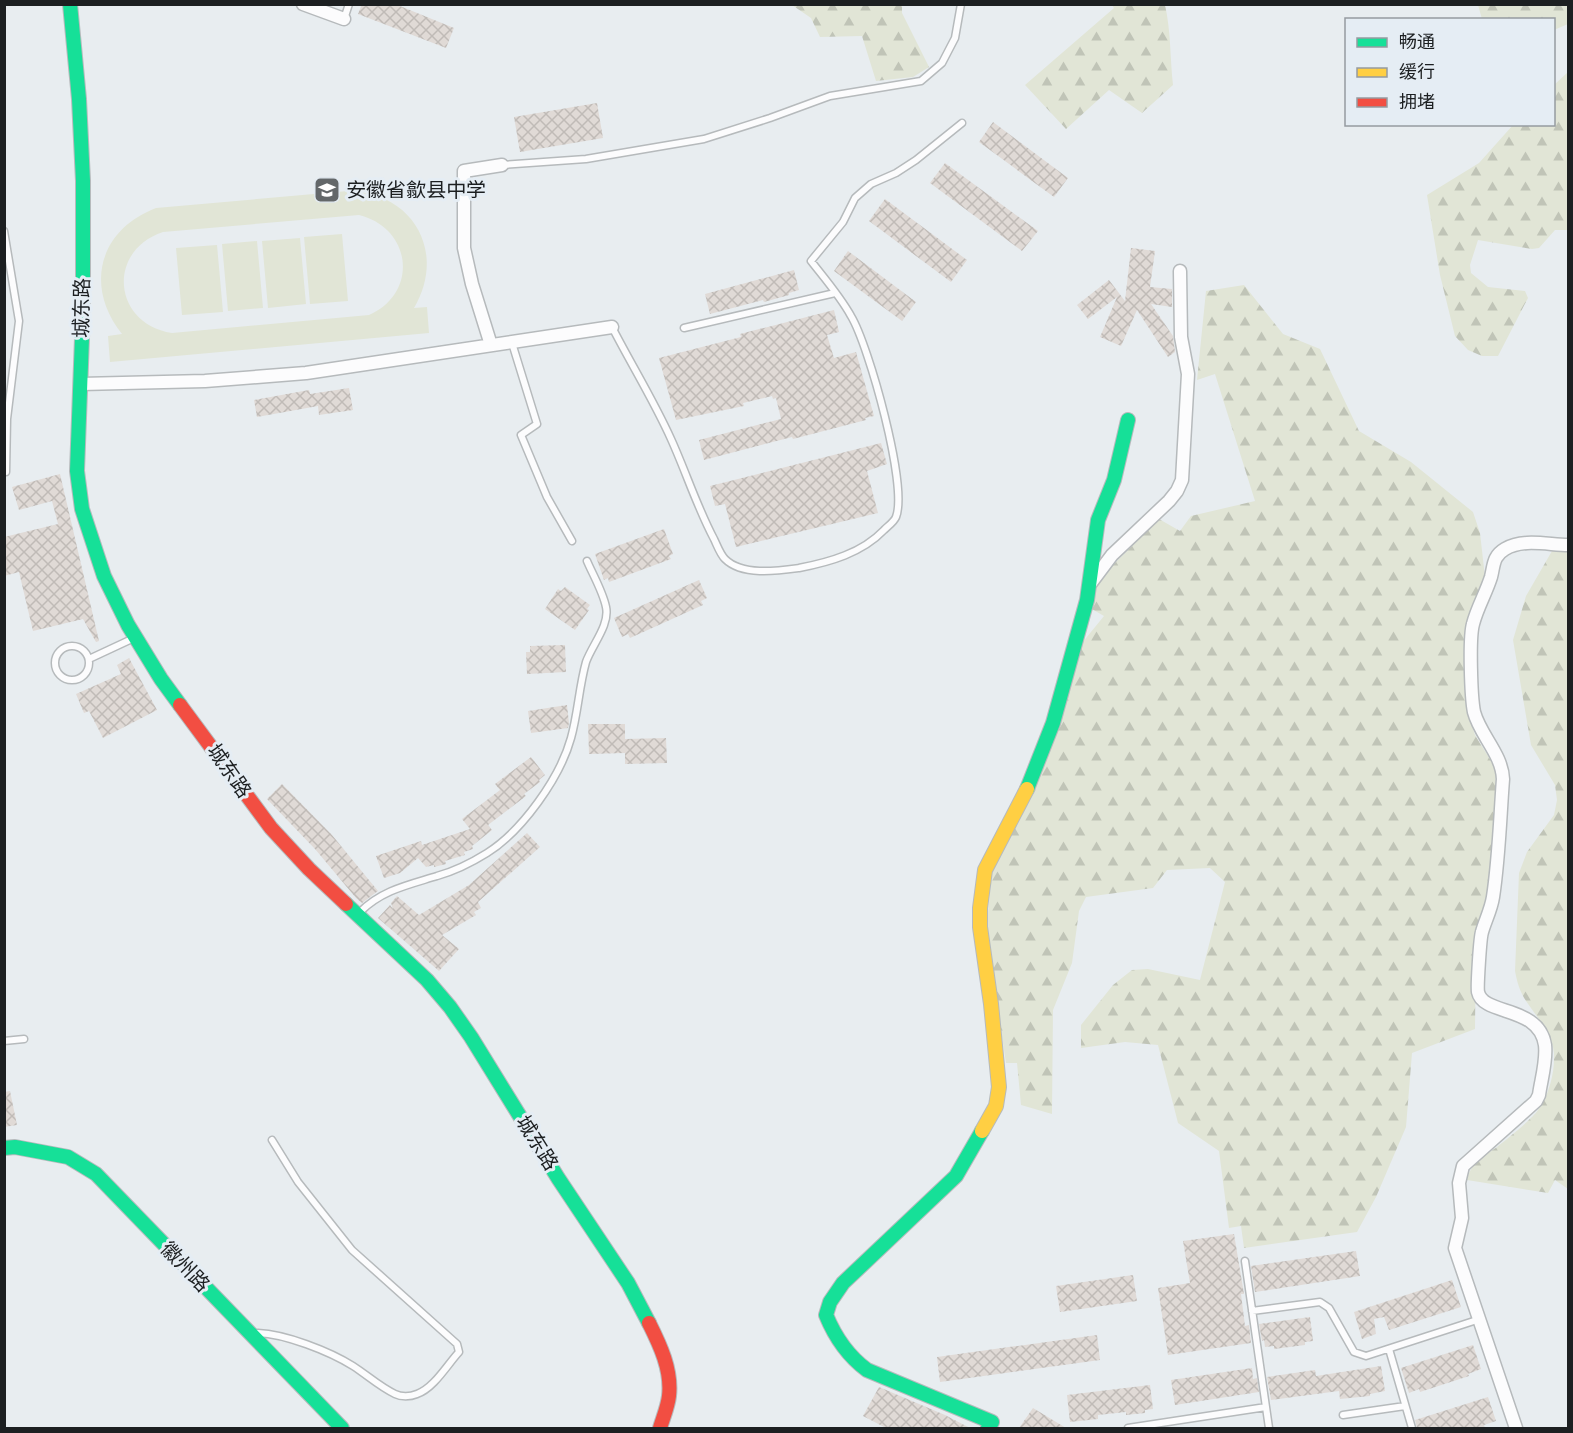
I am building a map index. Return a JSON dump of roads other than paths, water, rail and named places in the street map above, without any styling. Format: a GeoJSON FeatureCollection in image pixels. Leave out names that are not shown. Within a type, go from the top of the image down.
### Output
{"type":"FeatureCollection","features":[{"type":"Feature","properties":{"kind":"street","name":"城东路"},"geometry":{"type":"LineString","coordinates":[[70,4],[79,99],[82,181],[81,384],[76,453],[78,490],[104,576],[135,637],[161,679],[271,828],[309,869],[427,980],[450,1007],[558,1178],[628,1283],[661,1347],[669,1396],[660,1428]]}},
{"type":"Feature","properties":{"kind":"street"},"geometry":{"type":"LineString","coordinates":[[303,4],[344,19]]}},
{"type":"Feature","properties":{"kind":"street"},"geometry":{"type":"LineString","coordinates":[[491,345],[472,284],[464,248],[464,171],[502,165]]}},
{"type":"Feature","properties":{"kind":"street"},"geometry":{"type":"LineString","coordinates":[[1089,587],[1112,555],[1169,501],[1182,480],[1188,374],[1181,337],[1180,271]]}},
{"type":"Feature","properties":{"kind":"street"},"geometry":{"type":"LineString","coordinates":[[81,384],[205,381],[306,373],[612,327]]}},
{"type":"Feature","properties":{"kind":"street"},"geometry":{"type":"LineString","coordinates":[[988,1428],[992,1422],[855,1363],[826,1315],[830,1302],[843,1283],[956,1176],[996,1106],[999,1096],[992,1004],[980,927],[985,870],[1012,822],[1040,761],[1056,712],[1089,587],[1098,520],[1114,480],[1128,420]]}},
{"type":"Feature","properties":{"kind":"street"},"geometry":{"type":"LineString","coordinates":[[1516,1428],[1455,1248],[1462,1218],[1459,1183],[1463,1166],[1536,1101],[1539,1095],[1545,1047],[1536,1025],[1482,1000],[1477,989],[1481,934],[1493,897],[1503,778],[1501,765],[1474,713],[1470,638],[1494,562],[1499,554],[1506,549],[1524,544],[1569,545]]}},
{"type":"Feature","properties":{"kind":"street","name":"徽州路"},"geometry":{"type":"LineString","coordinates":[[4,1148],[15,1147],[68,1156],[96,1174],[342,1428]]}},
{"type":"Feature","properties":{"kind":"lane"},"geometry":{"type":"LineString","coordinates":[[344,19],[349,4]]}},
{"type":"Feature","properties":{"kind":"lane"},"geometry":{"type":"LineString","coordinates":[[502,165],[586,159],[704,139],[830,96],[921,81],[942,63],[955,38],[961,4]]}},
{"type":"Feature","properties":{"kind":"lane"},"geometry":{"type":"LineString","coordinates":[[612,327],[670,438],[723,558],[730,563],[752,570],[799,568],[852,553],[873,541],[895,519],[898,508],[899,497],[894,463],[874,374],[852,317],[811,261],[843,222],[855,198],[871,184],[896,173],[916,160],[962,123]]}},
{"type":"Feature","properties":{"kind":"lane"},"geometry":{"type":"LineString","coordinates":[[4,231],[19,321],[8,419],[6,472]]}},
{"type":"Feature","properties":{"kind":"lane"},"geometry":{"type":"LineString","coordinates":[[684,328],[835,292]]}},
{"type":"Feature","properties":{"kind":"lane"},"geometry":{"type":"LineString","coordinates":[[511,342],[537,424],[521,435],[547,497],[572,541]]}},
{"type":"Feature","properties":{"kind":"lane"},"geometry":{"type":"LineString","coordinates":[[357,915],[383,894],[472,862],[502,843],[526,820],[563,761],[574,728],[587,660],[605,619],[607,608],[587,561]]}},
{"type":"Feature","properties":{"kind":"lane"},"geometry":{"type":"LineString","coordinates":[[89,659],[135,637]]}},
{"type":"Feature","properties":{"kind":"lane"},"geometry":{"type":"LineString","coordinates":[[74,646],[84,651],[89,659],[87,672],[76,680],[63,678],[56,668],[57,656],[64,648],[74,646]]}},
{"type":"Feature","properties":{"kind":"lane"},"geometry":{"type":"LineString","coordinates":[[4,1041],[24,1039]]}},
{"type":"Feature","properties":{"kind":"lane"},"geometry":{"type":"LineString","coordinates":[[248,1332],[274,1334],[295,1340],[350,1364],[393,1394],[404,1396],[416,1395],[427,1388],[459,1352],[457,1344],[352,1250],[298,1182],[272,1140]]}},
{"type":"Feature","properties":{"kind":"lane"},"geometry":{"type":"LineString","coordinates":[[1245,1261],[1269,1428]]}},
{"type":"Feature","properties":{"kind":"lane"},"geometry":{"type":"LineString","coordinates":[[1252,1311],[1320,1302],[1329,1308],[1354,1352],[1366,1356],[1480,1319]]}},
{"type":"Feature","properties":{"kind":"lane"},"geometry":{"type":"LineString","coordinates":[[1389,1349],[1412,1428]]}},
{"type":"Feature","properties":{"kind":"lane"},"geometry":{"type":"LineString","coordinates":[[1344,1415],[1405,1406]]}},
{"type":"Feature","properties":{"kind":"lane"},"geometry":{"type":"LineString","coordinates":[[1128,1428],[1266,1407]]}},
{"type":"Feature","properties":{"kind":"place","name":"安徽省歙县中学"},"geometry":{"type":"Point","coordinates":[327,190]}}]}
